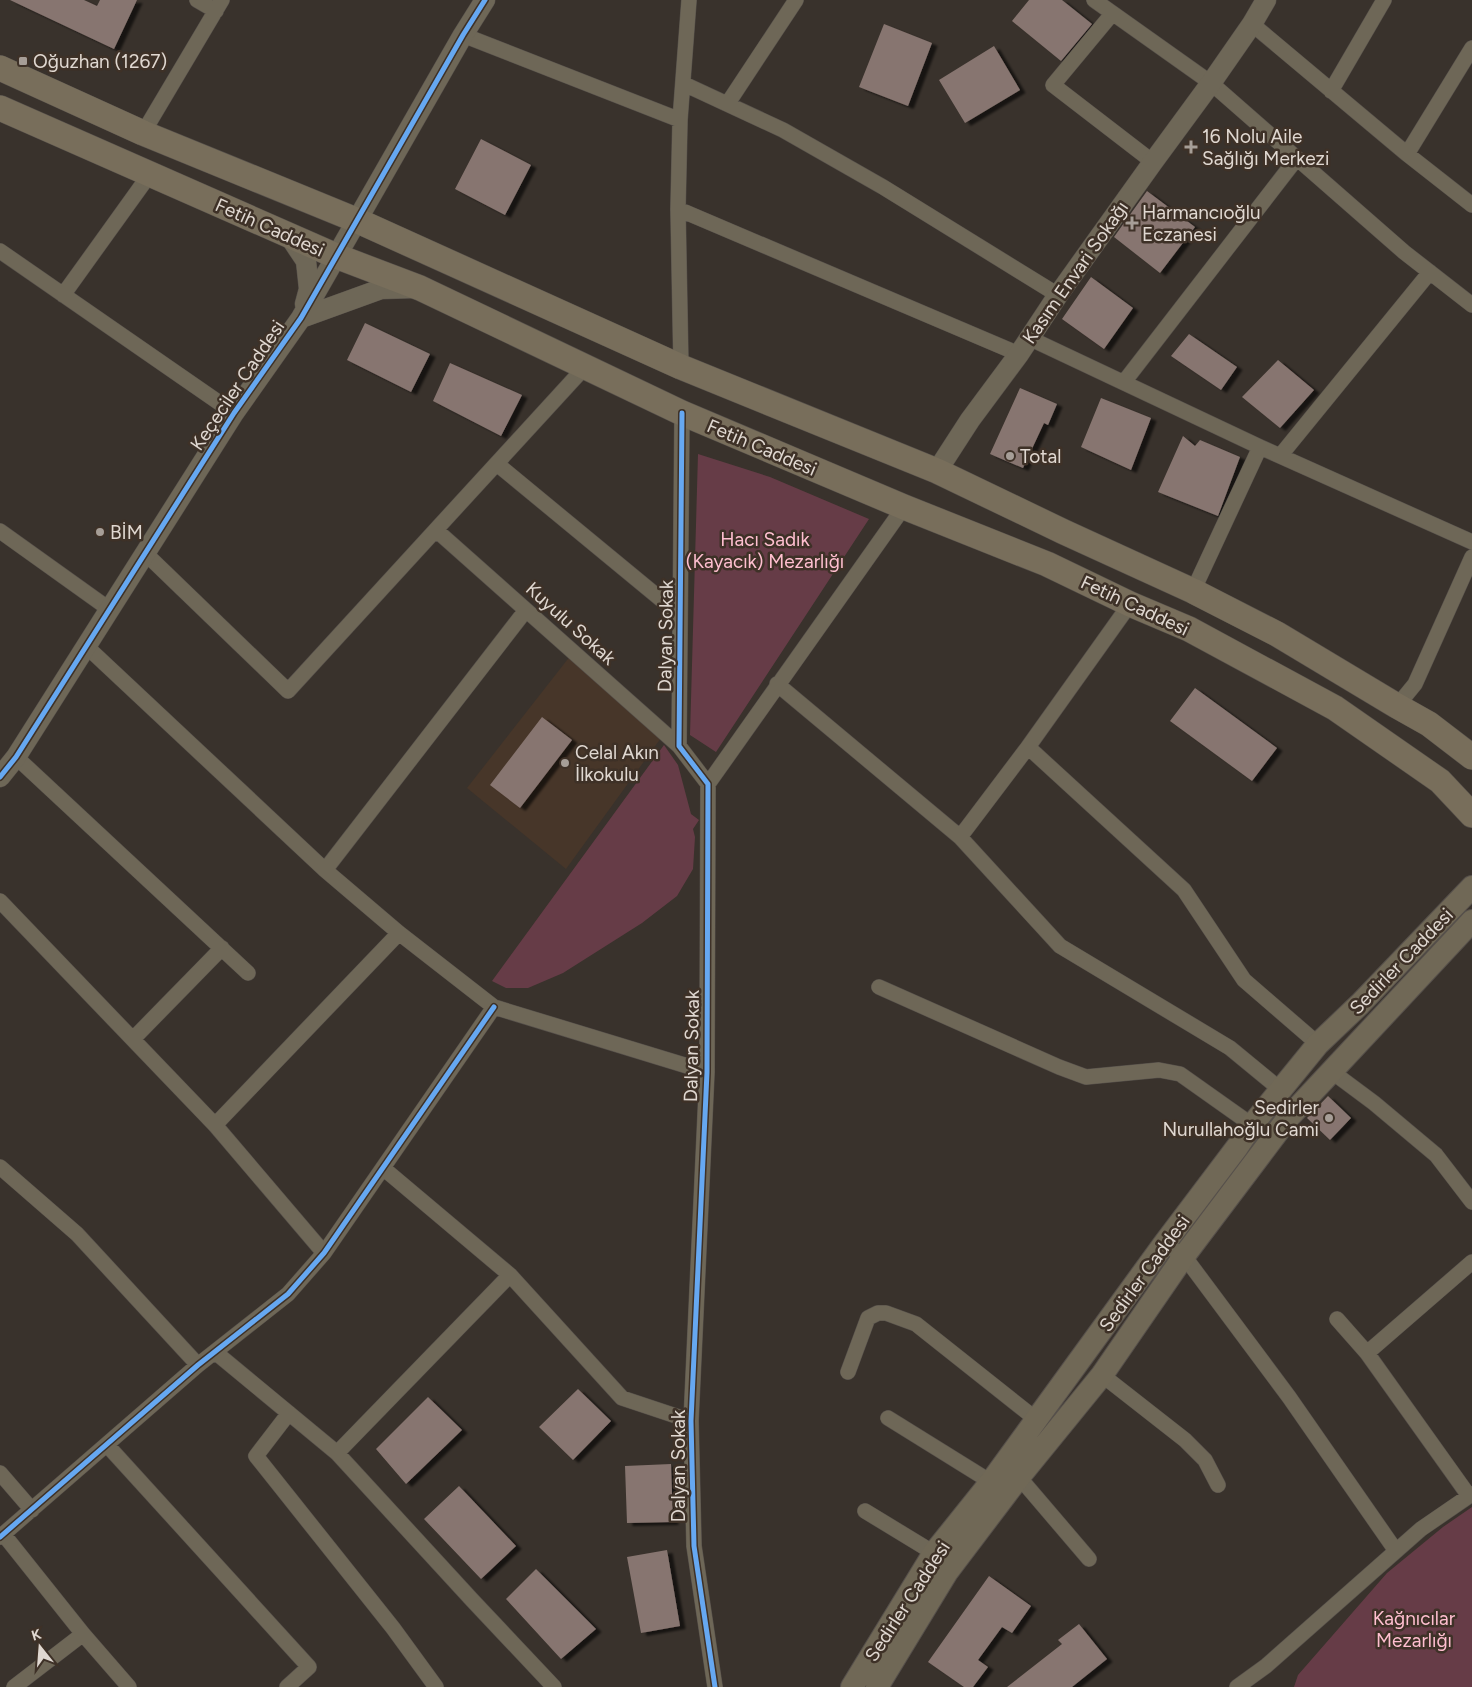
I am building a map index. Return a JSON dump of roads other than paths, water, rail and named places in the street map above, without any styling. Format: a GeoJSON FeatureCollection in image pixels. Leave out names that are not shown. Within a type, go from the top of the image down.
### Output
{"type":"FeatureCollection","features":[{"type":"Feature","properties":{"kind":"main road","name":"Fetih Caddesi"},"geometry":{"type":"LineString","coordinates":[[0,68],[143,133],[356,220],[681,366],[937,471],[1192,591],[1277,634],[1429,724],[1467,751]]}},
{"type":"Feature","properties":{"kind":"main road","name":"Fetih Caddesi"},"geometry":{"type":"LineString","coordinates":[[0,108],[336,256],[420,288],[682,413],[904,507],[1047,564],[1130,604],[1190,629],[1335,708],[1440,782],[1472,815]]}},
{"type":"Feature","properties":{"kind":"main road"},"geometry":{"type":"LineString","coordinates":[[1047,564],[1064,532]]}},
{"type":"Feature","properties":{"kind":"main road","name":"Sedirler Caddesi"},"geometry":{"type":"LineString","coordinates":[[852,1687],[934,1553],[992,1482],[1252,1125],[1318,1044],[1360,1004],[1472,887]]}},
{"type":"Feature","properties":{"kind":"main road","name":"Sedirler Caddesi"},"geometry":{"type":"LineString","coordinates":[[877,1687],[947,1572],[1019,1477],[1102,1375],[1184,1256],[1288,1118],[1472,921]]}},
{"type":"Feature","properties":{"kind":"street"},"geometry":{"type":"LineString","coordinates":[[143,133],[219,5],[197,0]]}},
{"type":"Feature","properties":{"kind":"street","name":"Keçeciler Caddesi"},"geometry":{"type":"LineString","coordinates":[[0,777],[16,756],[234,412],[301,318],[463,35],[485,0]]}},
{"type":"Feature","properties":{"kind":"street"},"geometry":{"type":"LineString","coordinates":[[681,366],[678,209],[680,120],[684,84],[688,0]]}},
{"type":"Feature","properties":{"kind":"street"},"geometry":{"type":"LineString","coordinates":[[728,103],[796,0]]}},
{"type":"Feature","properties":{"kind":"street"},"geometry":{"type":"LineString","coordinates":[[1094,0],[1211,84],[1404,252],[1472,304]]}},
{"type":"Feature","properties":{"kind":"street","name":"Kasım Envari Sokağı"},"geometry":{"type":"LineString","coordinates":[[937,471],[970,420],[1024,346],[1058,295],[1211,84],[1266,0]]}},
{"type":"Feature","properties":{"kind":"street"},"geometry":{"type":"LineString","coordinates":[[1331,91],[1384,0]]}},
{"type":"Feature","properties":{"kind":"street"},"geometry":{"type":"LineString","coordinates":[[1112,14],[1053,85],[1153,162]]}},
{"type":"Feature","properties":{"kind":"street"},"geometry":{"type":"LineString","coordinates":[[1252,24],[1407,154],[1472,205]]}},
{"type":"Feature","properties":{"kind":"street"},"geometry":{"type":"LineString","coordinates":[[463,35],[680,120]]}},
{"type":"Feature","properties":{"kind":"street"},"geometry":{"type":"LineString","coordinates":[[1407,154],[1472,48]]}},
{"type":"Feature","properties":{"kind":"street"},"geometry":{"type":"LineString","coordinates":[[684,84],[783,130],[883,187],[1058,295]]}},
{"type":"Feature","properties":{"kind":"street"},"geometry":{"type":"LineString","coordinates":[[1124,382],[1297,158]]}},
{"type":"Feature","properties":{"kind":"street"},"geometry":{"type":"LineString","coordinates":[[63,295],[150,174]]}},
{"type":"Feature","properties":{"kind":"street"},"geometry":{"type":"LineString","coordinates":[[678,209],[1024,346],[1124,382],[1260,447],[1472,542]]}},
{"type":"Feature","properties":{"kind":"street"},"geometry":{"type":"LineString","coordinates":[[288,234],[306,261],[309,289],[301,318]]}},
{"type":"Feature","properties":{"kind":"street"},"geometry":{"type":"LineString","coordinates":[[0,251],[234,412]]}},
{"type":"Feature","properties":{"kind":"street"},"geometry":{"type":"LineString","coordinates":[[1280,456],[1430,272]]}},
{"type":"Feature","properties":{"kind":"street"},"geometry":{"type":"LineString","coordinates":[[301,318],[381,289],[420,288]]}},
{"type":"Feature","properties":{"kind":"street"},"geometry":{"type":"LineString","coordinates":[[145,553],[288,691],[585,367]]}},
{"type":"Feature","properties":{"kind":"street","name":"Dalyan Sokak"},"geometry":{"type":"LineString","coordinates":[[679,746],[682,413]]}},
{"type":"Feature","properties":{"kind":"street"},"geometry":{"type":"LineString","coordinates":[[1192,591],[1260,447]]}},
{"type":"Feature","properties":{"kind":"street"},"geometry":{"type":"LineString","coordinates":[[498,464],[680,615]]}},
{"type":"Feature","properties":{"kind":"street"},"geometry":{"type":"LineString","coordinates":[[679,746],[708,784],[904,507]]}},
{"type":"Feature","properties":{"kind":"street","name":"Kuyulu Sokak"},"geometry":{"type":"LineString","coordinates":[[436,530],[679,746]]}},
{"type":"Feature","properties":{"kind":"street"},"geometry":{"type":"LineString","coordinates":[[0,531],[109,609]]}},
{"type":"Feature","properties":{"kind":"street"},"geometry":{"type":"LineString","coordinates":[[1397,706],[1415,684],[1472,557]]}},
{"type":"Feature","properties":{"kind":"street"},"geometry":{"type":"LineString","coordinates":[[960,836],[1028,747],[1130,604]]}},
{"type":"Feature","properties":{"kind":"street"},"geometry":{"type":"LineString","coordinates":[[325,870],[526,610]]}},
{"type":"Feature","properties":{"kind":"street"},"geometry":{"type":"LineString","coordinates":[[86,646],[325,870],[398,933],[494,1007],[707,1072]]}},
{"type":"Feature","properties":{"kind":"street"},"geometry":{"type":"LineString","coordinates":[[777,684],[960,836],[1060,946],[1230,1048],[1281,1090]]}},
{"type":"Feature","properties":{"kind":"street"},"geometry":{"type":"LineString","coordinates":[[1028,747],[1184,890],[1244,980],[1318,1044]]}},
{"type":"Feature","properties":{"kind":"street"},"geometry":{"type":"LineString","coordinates":[[16,756],[248,973]]}},
{"type":"Feature","properties":{"kind":"street","name":"Dalyan Sokak"},"geometry":{"type":"LineString","coordinates":[[708,784],[707,1072],[691,1421],[694,1546],[715,1687]]}},
{"type":"Feature","properties":{"kind":"street"},"geometry":{"type":"LineString","coordinates":[[0,901],[215,1126],[324,1253]]}},
{"type":"Feature","properties":{"kind":"street"},"geometry":{"type":"LineString","coordinates":[[215,1126],[398,933]]}},
{"type":"Feature","properties":{"kind":"street"},"geometry":{"type":"LineString","coordinates":[[132,1039],[222,948]]}},
{"type":"Feature","properties":{"kind":"street"},"geometry":{"type":"LineString","coordinates":[[879,987],[1059,1067],[1086,1077],[1159,1070],[1180,1074],[1252,1125]]}},
{"type":"Feature","properties":{"kind":"street"},"geometry":{"type":"LineString","coordinates":[[129,1687],[2,1536],[198,1365],[288,1294],[324,1253],[494,1007]]}},
{"type":"Feature","properties":{"kind":"street"},"geometry":{"type":"LineString","coordinates":[[1332,1071],[1436,1155],[1472,1202]]}},
{"type":"Feature","properties":{"kind":"street"},"geometry":{"type":"LineString","coordinates":[[0,1167],[77,1234],[198,1365]]}},
{"type":"Feature","properties":{"kind":"street"},"geometry":{"type":"LineString","coordinates":[[383,1168],[510,1276],[622,1398],[691,1421]]}},
{"type":"Feature","properties":{"kind":"street"},"geometry":{"type":"LineString","coordinates":[[1164,1244],[1184,1256],[1289,1397],[1396,1551]]}},
{"type":"Feature","properties":{"kind":"street"},"geometry":{"type":"LineString","coordinates":[[1368,1353],[1472,1262]]}},
{"type":"Feature","properties":{"kind":"street"},"geometry":{"type":"LineString","coordinates":[[337,1453],[510,1276]]}},
{"type":"Feature","properties":{"kind":"street"},"geometry":{"type":"LineString","coordinates":[[848,1372],[868,1318],[878,1313],[886,1313],[916,1324],[1037,1420]]}},
{"type":"Feature","properties":{"kind":"street"},"geometry":{"type":"LineString","coordinates":[[1237,1687],[1266,1666],[1421,1528],[1470,1495],[1368,1353],[1337,1319]]}},
{"type":"Feature","properties":{"kind":"street"},"geometry":{"type":"LineString","coordinates":[[215,1352],[337,1453],[554,1687]]}},
{"type":"Feature","properties":{"kind":"street"},"geometry":{"type":"LineString","coordinates":[[1102,1375],[1185,1440],[1205,1460],[1218,1485]]}},
{"type":"Feature","properties":{"kind":"street"},"geometry":{"type":"LineString","coordinates":[[289,1413],[256,1456],[393,1628],[436,1687]]}},
{"type":"Feature","properties":{"kind":"street"},"geometry":{"type":"LineString","coordinates":[[888,1418],[992,1482]]}},
{"type":"Feature","properties":{"kind":"street"},"geometry":{"type":"LineString","coordinates":[[107,1445],[309,1667],[287,1687]]}},
{"type":"Feature","properties":{"kind":"street"},"geometry":{"type":"LineString","coordinates":[[0,1473],[32,1510]]}},
{"type":"Feature","properties":{"kind":"street"},"geometry":{"type":"LineString","coordinates":[[1019,1477],[1089,1559]]}},
{"type":"Feature","properties":{"kind":"street"},"geometry":{"type":"LineString","coordinates":[[865,1511],[934,1553]]}},
{"type":"Feature","properties":{"kind":"street"},"geometry":{"type":"LineString","coordinates":[[14,1687],[83,1634]]}},
{"type":"Feature","properties":{"kind":"place","name":"Oğuzhan (1267)"},"geometry":{"type":"Point","coordinates":[23,61]}},
{"type":"Feature","properties":{"kind":"place","name":"16 Nolu Aile Sağlığı Merkezi"},"geometry":{"type":"Point","coordinates":[1191,147]}},
{"type":"Feature","properties":{"kind":"place","name":"Harmancıoğlu Eczanesi"},"geometry":{"type":"Point","coordinates":[1132,223]}},
{"type":"Feature","properties":{"kind":"place","name":"Total"},"geometry":{"type":"Point","coordinates":[1010,456]}},
{"type":"Feature","properties":{"kind":"place","name":"BİM"},"geometry":{"type":"Point","coordinates":[100,532]}},
{"type":"Feature","properties":{"kind":"place","name":"Celal Akın İlkokulu"},"geometry":{"type":"Point","coordinates":[565,763]}},
{"type":"Feature","properties":{"kind":"place","name":"Sedirler Nurullahoğlu Cami"},"geometry":{"type":"Point","coordinates":[1329,1118]}},
{"type":"Feature","properties":{"kind":"park label","name":"Hacı Sadık (Kayacık) Mezarlığı"},"geometry":{"type":"Point","coordinates":[765,550]}},
{"type":"Feature","properties":{"kind":"park label","name":"Kağnıcılar Mezarlığı"},"geometry":{"type":"Point","coordinates":[1414,1629]}}]}
